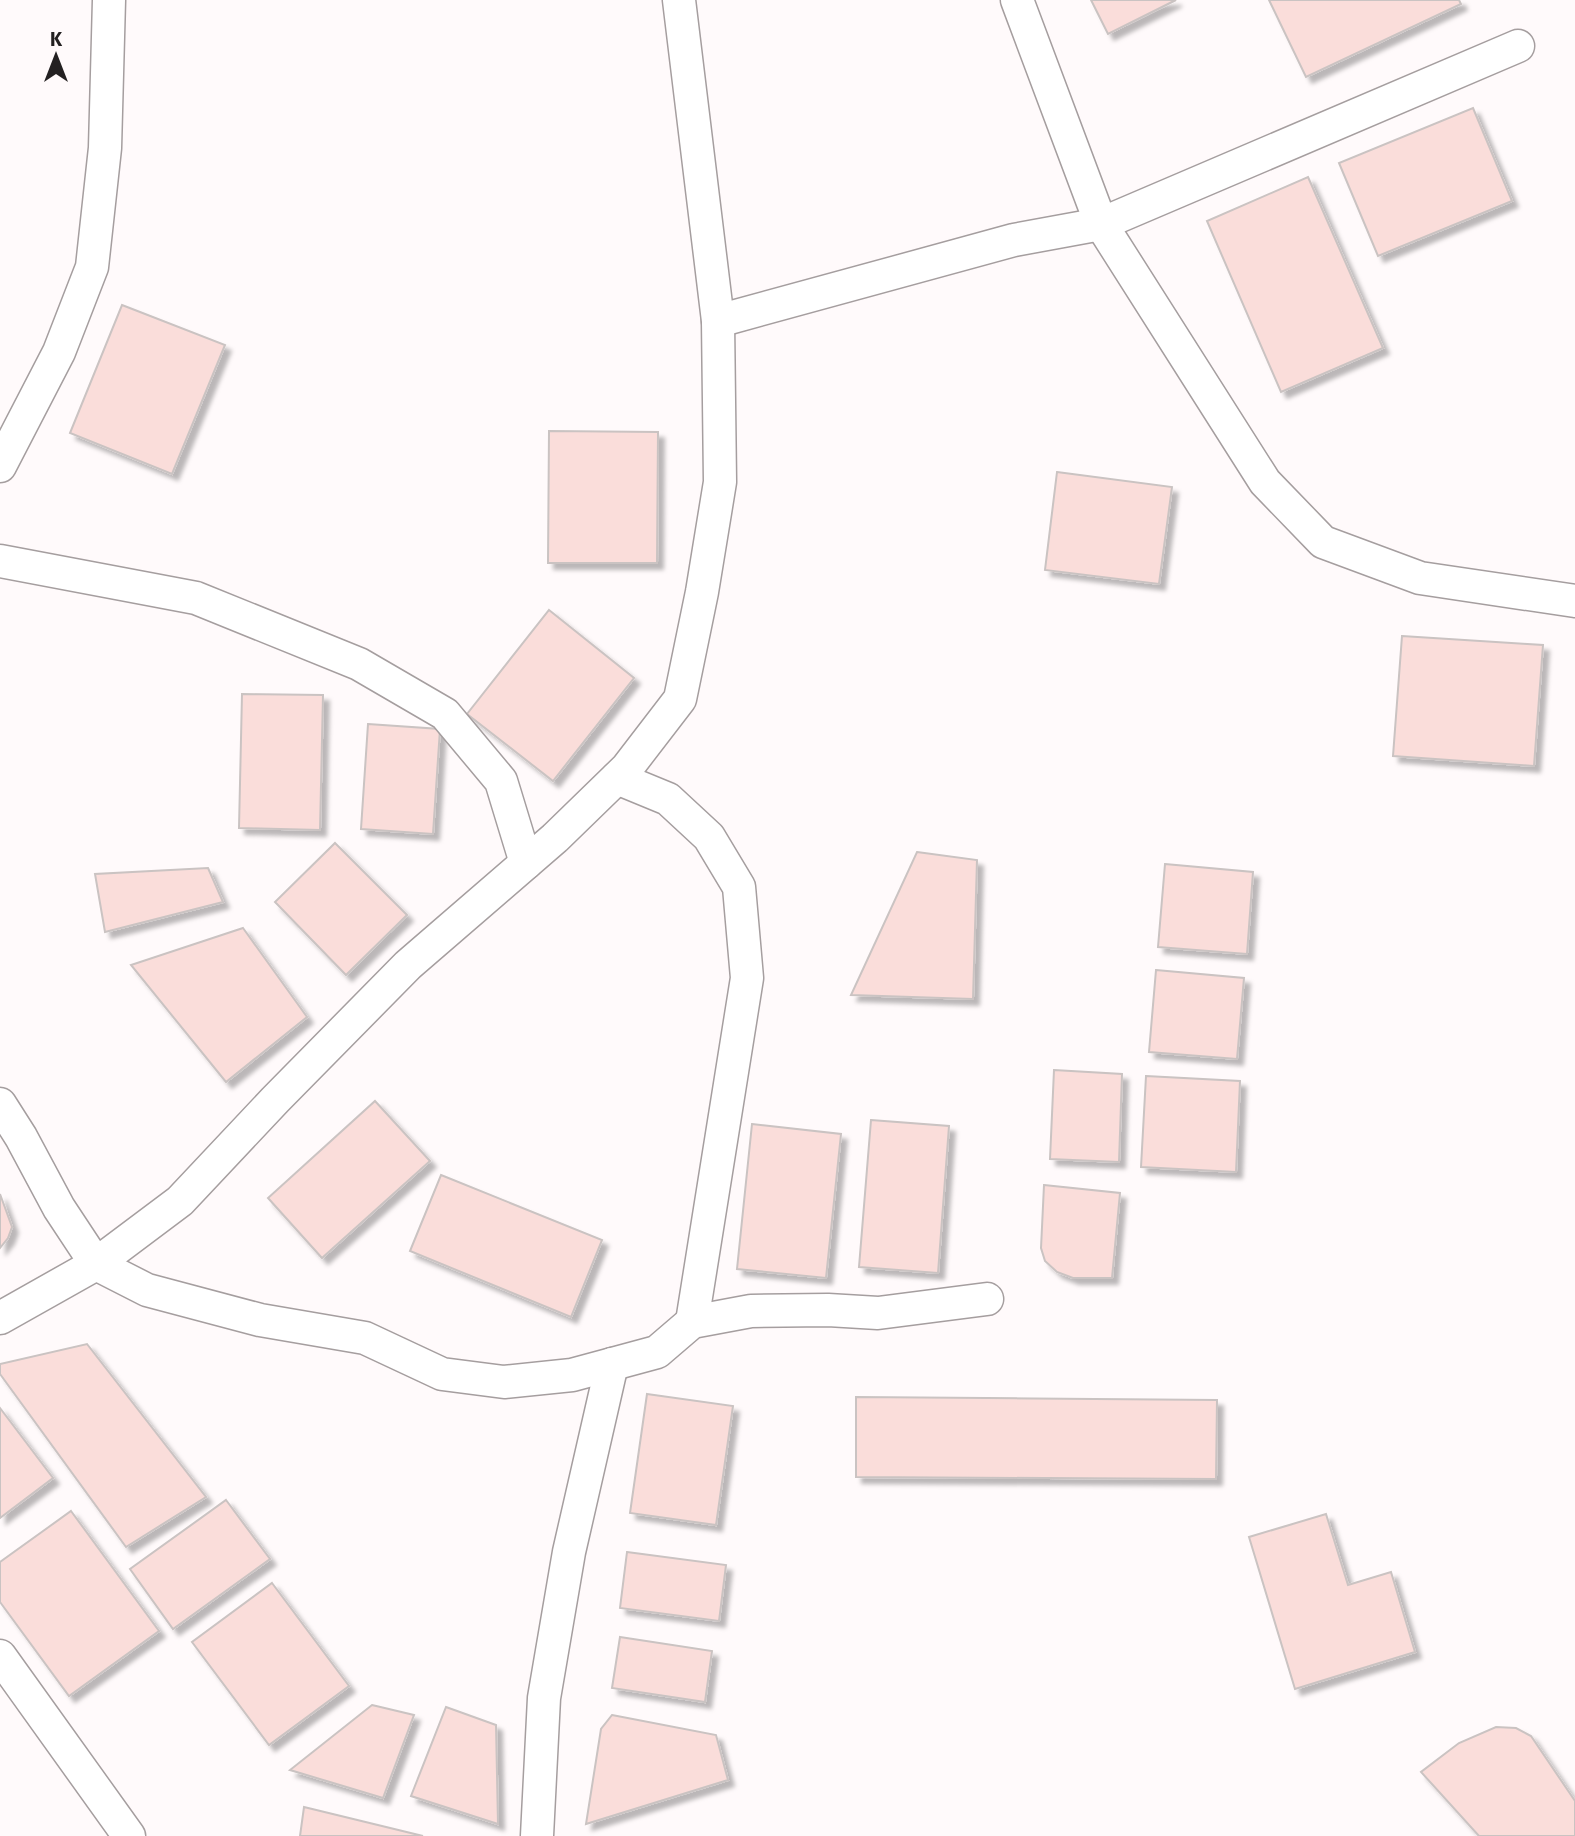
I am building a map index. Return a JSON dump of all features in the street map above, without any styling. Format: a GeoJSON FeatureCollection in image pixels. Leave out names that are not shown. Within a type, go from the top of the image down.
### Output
{"type":"FeatureCollection","features":[{"type":"Feature","properties":{"kind":"street"},"geometry":{"type":"LineString","coordinates":[[0,466],[59,352],[92,267],[105,148],[109,0]]}},
{"type":"Feature","properties":{"kind":"street"},"geometry":{"type":"LineString","coordinates":[[0,1318],[96,1264],[180,1201],[408,965],[526,863],[628,768],[680,699],[702,592],[720,482],[718,321],[679,0]]}},
{"type":"Feature","properties":{"kind":"street"},"geometry":{"type":"LineString","coordinates":[[1017,0],[1101,224],[1265,482],[1323,542],[1420,578],[1575,601]]}},
{"type":"Feature","properties":{"kind":"street"},"geometry":{"type":"LineString","coordinates":[[718,321],[1014,240],[1101,224],[1518,46]]}},
{"type":"Feature","properties":{"kind":"street"},"geometry":{"type":"LineString","coordinates":[[0,561],[196,598],[359,664],[445,714],[501,780],[526,863]]}},
{"type":"Feature","properties":{"kind":"street"},"geometry":{"type":"LineString","coordinates":[[617,778],[668,799],[709,837],[738,887],[747,978],[692,1322]]}},
{"type":"Feature","properties":{"kind":"street"},"geometry":{"type":"LineString","coordinates":[[0,1104],[59,1208],[96,1264],[148,1290],[260,1320],[365,1338],[442,1374],[504,1382],[572,1375],[657,1352],[692,1322],[751,1311],[828,1310],[878,1313],[987,1299]]}},
{"type":"Feature","properties":{"kind":"street"},"geometry":{"type":"LineString","coordinates":[[537,1836],[544,1698],[569,1552],[612,1364]]}},
{"type":"Feature","properties":{"kind":"street"},"geometry":{"type":"LineString","coordinates":[[0,1656],[129,1836]]}},
{"type":"Feature","properties":{"kind":"building"},"geometry":{"type":"Polygon","coordinates":[[[1091,0],[1176,0],[1108,34],[1091,0]]]}},
{"type":"Feature","properties":{"kind":"building"},"geometry":{"type":"Polygon","coordinates":[[[1269,0],[1459,0],[1461,4],[1306,77],[1269,0]]]}},
{"type":"Feature","properties":{"kind":"building"},"geometry":{"type":"Polygon","coordinates":[[[1473,108],[1512,201],[1378,256],[1339,163],[1473,108]]]}},
{"type":"Feature","properties":{"kind":"building"},"geometry":{"type":"Polygon","coordinates":[[[1308,177],[1383,348],[1281,392],[1207,221],[1308,177]]]}},
{"type":"Feature","properties":{"kind":"building"},"geometry":{"type":"Polygon","coordinates":[[[122,305],[225,345],[172,474],[70,433],[122,305]]]}},
{"type":"Feature","properties":{"kind":"building"},"geometry":{"type":"Polygon","coordinates":[[[549,431],[658,432],[657,563],[548,563],[549,431]]]}},
{"type":"Feature","properties":{"kind":"building"},"geometry":{"type":"Polygon","coordinates":[[[1057,472],[1172,487],[1159,584],[1045,570],[1057,472]]]}},
{"type":"Feature","properties":{"kind":"building"},"geometry":{"type":"Polygon","coordinates":[[[549,610],[634,678],[553,781],[467,714],[549,610]]]}},
{"type":"Feature","properties":{"kind":"building"},"geometry":{"type":"Polygon","coordinates":[[[1402,636],[1543,645],[1534,766],[1393,756],[1402,636]]]}},
{"type":"Feature","properties":{"kind":"building"},"geometry":{"type":"Polygon","coordinates":[[[242,694],[323,695],[320,830],[239,828],[242,694]]]}},
{"type":"Feature","properties":{"kind":"building"},"geometry":{"type":"Polygon","coordinates":[[[368,724],[440,729],[433,834],[361,829],[368,724]]]}},
{"type":"Feature","properties":{"kind":"building"},"geometry":{"type":"Polygon","coordinates":[[[335,843],[407,915],[346,975],[275,902],[335,843]]]}},
{"type":"Feature","properties":{"kind":"building"},"geometry":{"type":"Polygon","coordinates":[[[917,852],[977,860],[973,999],[851,995],[917,852]]]}},
{"type":"Feature","properties":{"kind":"building"},"geometry":{"type":"Polygon","coordinates":[[[1165,864],[1253,872],[1247,954],[1158,947],[1165,864]]]}},
{"type":"Feature","properties":{"kind":"building"},"geometry":{"type":"Polygon","coordinates":[[[208,868],[223,902],[105,932],[95,874],[208,868]]]}},
{"type":"Feature","properties":{"kind":"building"},"geometry":{"type":"Polygon","coordinates":[[[243,928],[307,1017],[226,1082],[131,965],[243,928]]]}},
{"type":"Feature","properties":{"kind":"building"},"geometry":{"type":"Polygon","coordinates":[[[1156,970],[1244,978],[1237,1059],[1149,1052],[1156,970]]]}},
{"type":"Feature","properties":{"kind":"building"},"geometry":{"type":"Polygon","coordinates":[[[1054,1070],[1122,1074],[1119,1162],[1050,1159],[1054,1070]]]}},
{"type":"Feature","properties":{"kind":"building"},"geometry":{"type":"Polygon","coordinates":[[[1146,1076],[1240,1081],[1236,1172],[1141,1167],[1146,1076]]]}},
{"type":"Feature","properties":{"kind":"building"},"geometry":{"type":"Polygon","coordinates":[[[375,1101],[430,1161],[322,1258],[268,1198],[375,1101]]]}},
{"type":"Feature","properties":{"kind":"building"},"geometry":{"type":"Polygon","coordinates":[[[871,1120],[949,1126],[938,1273],[859,1267],[871,1120]]]}},
{"type":"Feature","properties":{"kind":"building"},"geometry":{"type":"Polygon","coordinates":[[[752,1124],[841,1134],[826,1278],[737,1269],[752,1124]]]}},
{"type":"Feature","properties":{"kind":"building"},"geometry":{"type":"Polygon","coordinates":[[[441,1175],[602,1240],[571,1317],[410,1251],[441,1175]]]}},
{"type":"Feature","properties":{"kind":"building"},"geometry":{"type":"Polygon","coordinates":[[[1044,1185],[1120,1193],[1112,1278],[1073,1278],[1057,1272],[1045,1261],[1041,1248],[1044,1185]]]}},
{"type":"Feature","properties":{"kind":"building"},"geometry":{"type":"Polygon","coordinates":[[[0,1194],[12,1227],[0,1248],[0,1194]]]}},
{"type":"Feature","properties":{"kind":"building"},"geometry":{"type":"Polygon","coordinates":[[[87,1344],[206,1497],[126,1547],[0,1374],[0,1364],[87,1344]]]}},
{"type":"Feature","properties":{"kind":"building"},"geometry":{"type":"Polygon","coordinates":[[[647,1394],[733,1406],[716,1525],[630,1513],[647,1394]]]}},
{"type":"Feature","properties":{"kind":"building"},"geometry":{"type":"Polygon","coordinates":[[[856,1397],[1217,1400],[1216,1479],[856,1477],[856,1397]]]}},
{"type":"Feature","properties":{"kind":"building"},"geometry":{"type":"Polygon","coordinates":[[[0,1408],[53,1478],[0,1518],[0,1408]]]}},
{"type":"Feature","properties":{"kind":"building"},"geometry":{"type":"Polygon","coordinates":[[[226,1500],[270,1559],[173,1629],[130,1569],[226,1500]]]}},
{"type":"Feature","properties":{"kind":"building"},"geometry":{"type":"Polygon","coordinates":[[[71,1511],[159,1631],[69,1696],[0,1602],[0,1562],[71,1511]]]}},
{"type":"Feature","properties":{"kind":"building"},"geometry":{"type":"Polygon","coordinates":[[[1326,1514],[1348,1585],[1391,1572],[1415,1652],[1295,1689],[1249,1537],[1326,1514]]]}},
{"type":"Feature","properties":{"kind":"building"},"geometry":{"type":"Polygon","coordinates":[[[627,1552],[726,1565],[719,1621],[620,1608],[627,1552]]]}},
{"type":"Feature","properties":{"kind":"building"},"geometry":{"type":"Polygon","coordinates":[[[272,1583],[349,1686],[269,1745],[192,1642],[272,1583]]]}},
{"type":"Feature","properties":{"kind":"building"},"geometry":{"type":"Polygon","coordinates":[[[620,1637],[712,1651],[705,1702],[612,1688],[620,1637]]]}},
{"type":"Feature","properties":{"kind":"building"},"geometry":{"type":"Polygon","coordinates":[[[372,1705],[414,1715],[383,1798],[290,1770],[372,1705]]]}},
{"type":"Feature","properties":{"kind":"building"},"geometry":{"type":"Polygon","coordinates":[[[446,1707],[496,1725],[498,1824],[411,1796],[446,1707]]]}},
{"type":"Feature","properties":{"kind":"building"},"geometry":{"type":"Polygon","coordinates":[[[612,1715],[716,1735],[728,1780],[586,1824],[601,1729],[612,1715]]]}},
{"type":"Feature","properties":{"kind":"building"},"geometry":{"type":"Polygon","coordinates":[[[1496,1727],[1516,1728],[1531,1736],[1575,1801],[1575,1836],[1479,1836],[1421,1772],[1459,1743],[1496,1727]]]}},
{"type":"Feature","properties":{"kind":"building"},"geometry":{"type":"Polygon","coordinates":[[[304,1807],[423,1836],[300,1836],[304,1807]]]}}]}
